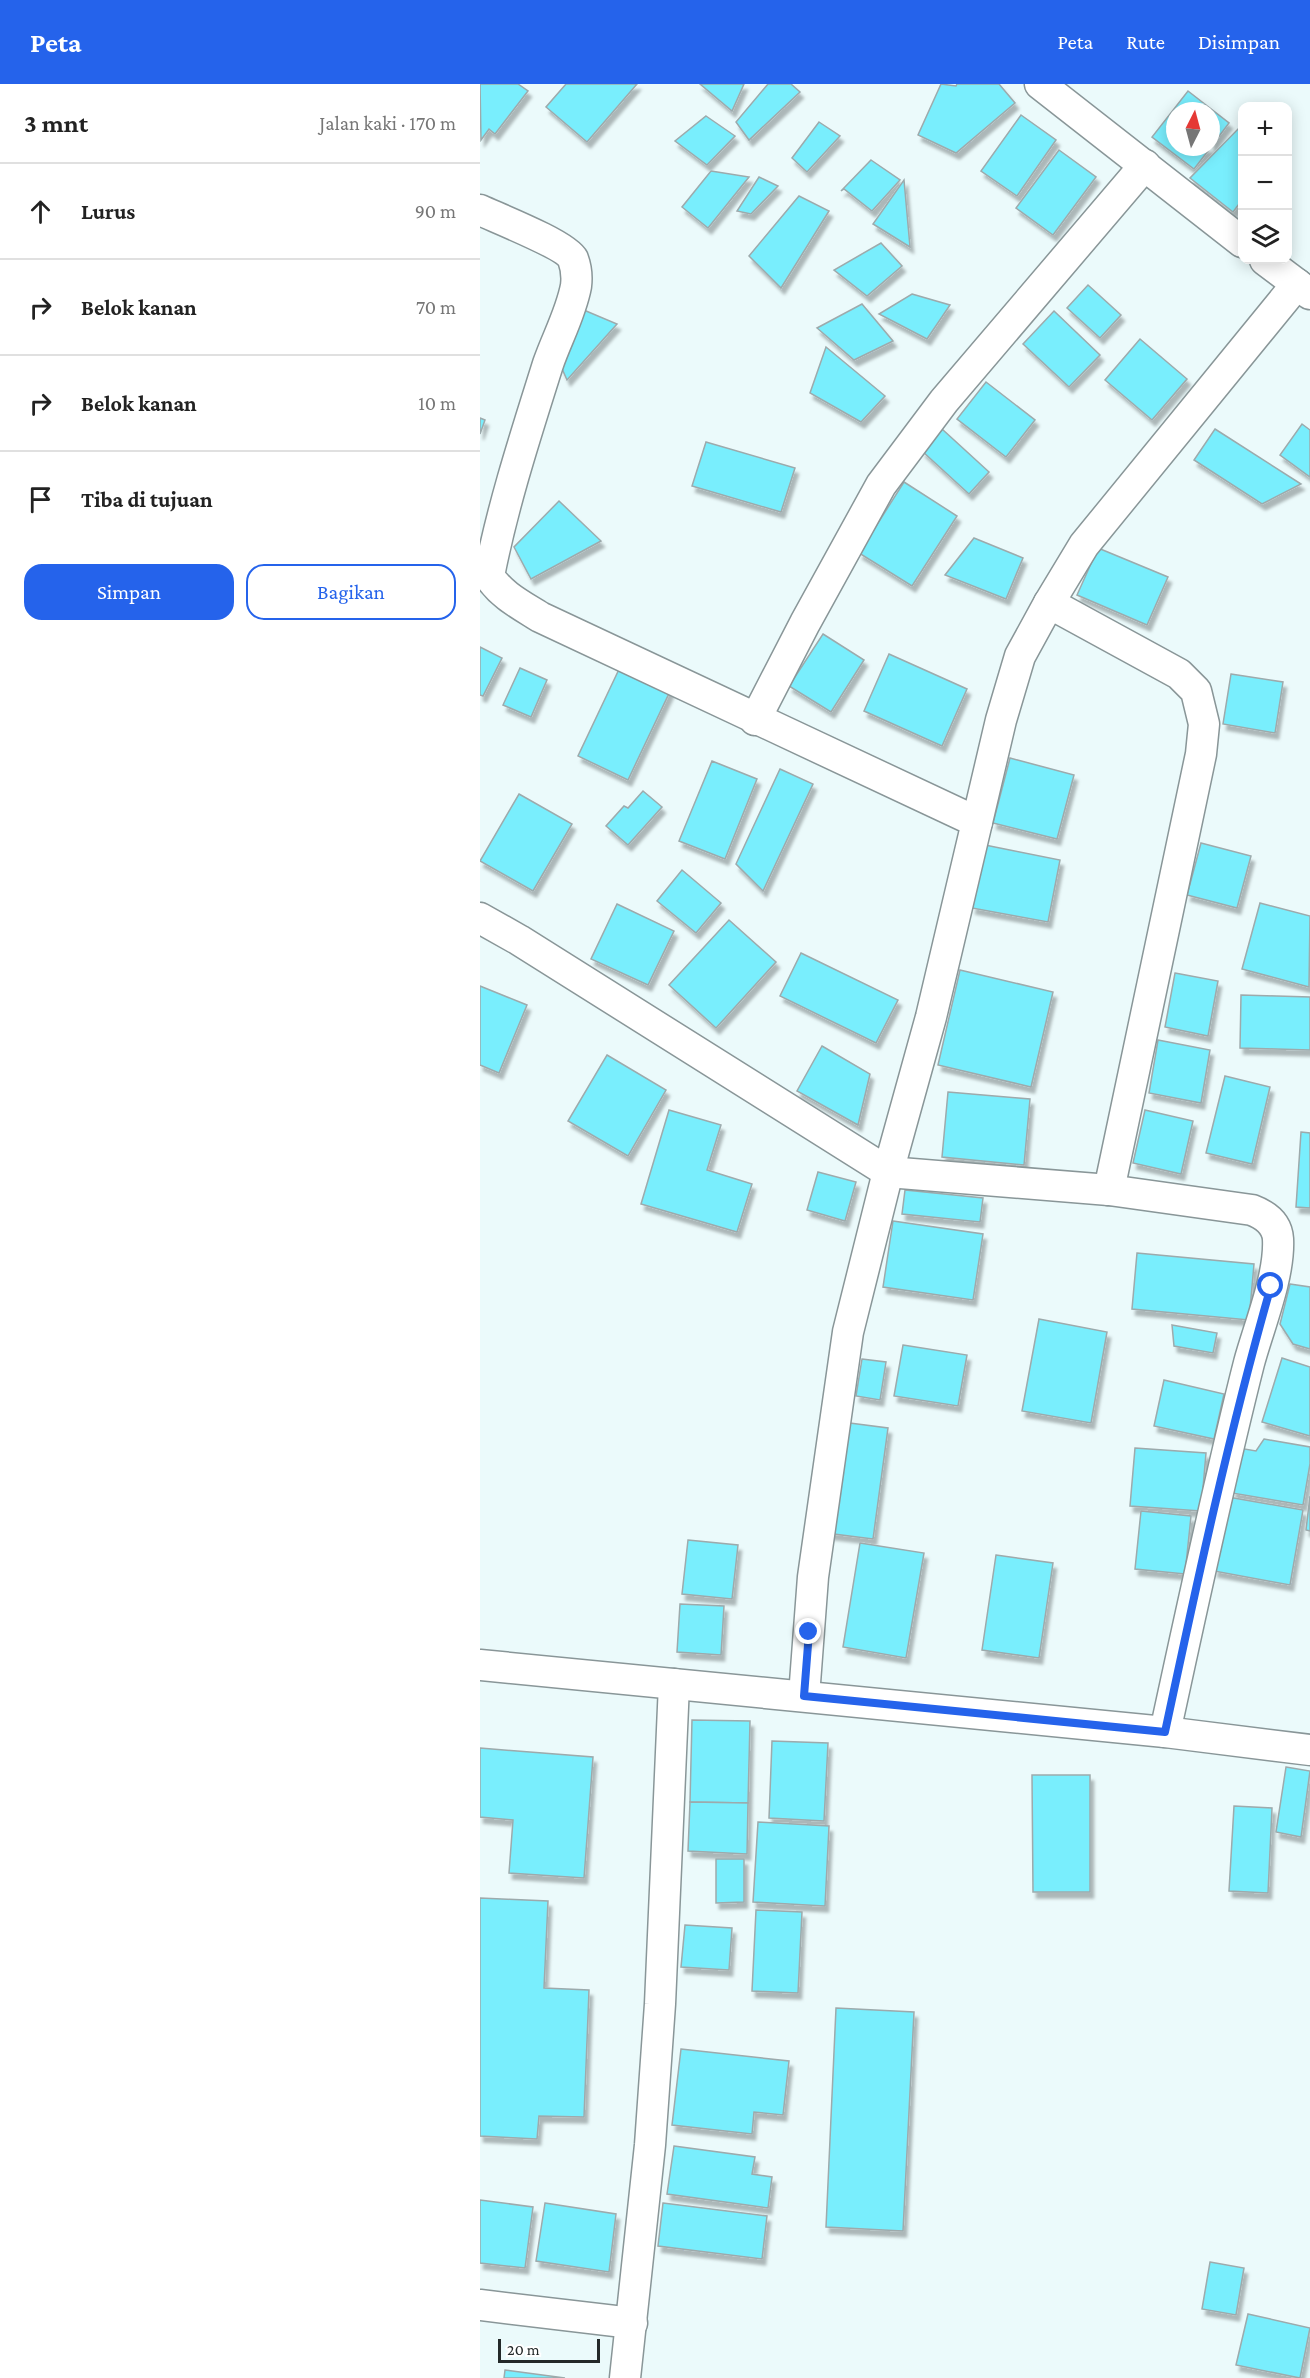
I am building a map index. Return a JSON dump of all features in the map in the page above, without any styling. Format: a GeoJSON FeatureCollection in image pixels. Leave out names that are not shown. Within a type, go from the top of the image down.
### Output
{"type":"FeatureCollection","features":[{"type":"Feature","properties":{"kind":"street"},"geometry":{"type":"LineString","coordinates":[[1040,84],[1238,239]]}},
{"type":"Feature","properties":{"kind":"street"},"geometry":{"type":"LineString","coordinates":[[755,720],[805,622],[881,485],[944,401],[1145,165]]}},
{"type":"Feature","properties":{"kind":"street"},"geometry":{"type":"LineString","coordinates":[[480,210],[560,248],[572,257],[576,270],[576,284],[570,307],[532,414],[499,530],[489,576],[494,585],[506,596],[540,617],[755,720],[977,822]]}},
{"type":"Feature","properties":{"kind":"street"},"geometry":{"type":"LineString","coordinates":[[804,1696],[815,1566],[848,1332],[888,1172],[931,1017],[1001,720],[1020,656],[1084,545],[1303,289],[1270,264]]}},
{"type":"Feature","properties":{"kind":"street"},"geometry":{"type":"LineString","coordinates":[[1049,603],[1179,674],[1196,691],[1204,724],[1201,754],[1109,1190]]}},
{"type":"Feature","properties":{"kind":"street"},"geometry":{"type":"LineString","coordinates":[[480,918],[529,946],[888,1172],[1109,1190],[1252,1210],[1265,1215],[1274,1226],[1278,1237],[1271,1286],[1219,1484],[1165,1732]]}},
{"type":"Feature","properties":{"kind":"street"},"geometry":{"type":"LineString","coordinates":[[480,1665],[1165,1732],[1310,1750]]}},
{"type":"Feature","properties":{"kind":"street"},"geometry":{"type":"LineString","coordinates":[[625,2378],[650,2145],[658,2028],[674,1684]]}},
{"type":"Feature","properties":{"kind":"street"},"geometry":{"type":"LineString","coordinates":[[480,2305],[632,2323]]}},
{"type":"Feature","properties":{"kind":"building"},"geometry":{"type":"Polygon","coordinates":[[[480,84],[518,84],[528,91],[495,134],[489,129],[481,140],[480,84]]]}},
{"type":"Feature","properties":{"kind":"building"},"geometry":{"type":"Polygon","coordinates":[[[566,84],[637,84],[587,142],[546,107],[566,84]]]}},
{"type":"Feature","properties":{"kind":"building"},"geometry":{"type":"Polygon","coordinates":[[[700,84],[744,84],[732,111],[700,84]]]}},
{"type":"Feature","properties":{"kind":"building"},"geometry":{"type":"Polygon","coordinates":[[[768,84],[791,84],[800,92],[749,140],[736,122],[768,84]]]}},
{"type":"Feature","properties":{"kind":"building"},"geometry":{"type":"Polygon","coordinates":[[[941,84],[956,86],[957,84],[999,84],[1015,103],[956,153],[918,135],[941,84]]]}},
{"type":"Feature","properties":{"kind":"building"},"geometry":{"type":"Polygon","coordinates":[[[1188,91],[1202,102],[1179,102],[1188,91]]]}},
{"type":"Feature","properties":{"kind":"building"},"geometry":{"type":"Polygon","coordinates":[[[1021,115],[1056,140],[1017,196],[981,171],[1021,115]]]}},
{"type":"Feature","properties":{"kind":"building"},"geometry":{"type":"Polygon","coordinates":[[[706,116],[735,136],[707,165],[675,141],[706,116]]]}},
{"type":"Feature","properties":{"kind":"building"},"geometry":{"type":"Polygon","coordinates":[[[1220,116],[1229,123],[1220,135],[1220,116]]]}},
{"type":"Feature","properties":{"kind":"building"},"geometry":{"type":"Polygon","coordinates":[[[1166,119],[1166,148],[1152,137],[1166,119]]]}},
{"type":"Feature","properties":{"kind":"building"},"geometry":{"type":"Polygon","coordinates":[[[819,122],[840,136],[807,172],[792,158],[819,122]]]}},
{"type":"Feature","properties":{"kind":"building"},"geometry":{"type":"Polygon","coordinates":[[[1238,129],[1238,205],[1233,212],[1190,178],[1212,156],[1220,156],[1220,147],[1238,129]]]}},
{"type":"Feature","properties":{"kind":"building"},"geometry":{"type":"Polygon","coordinates":[[[1059,150],[1096,177],[1053,235],[1016,208],[1059,150]]]}},
{"type":"Feature","properties":{"kind":"building"},"geometry":{"type":"Polygon","coordinates":[[[1177,156],[1204,156],[1194,169],[1177,156]]]}},
{"type":"Feature","properties":{"kind":"building"},"geometry":{"type":"Polygon","coordinates":[[[871,160],[900,180],[872,211],[844,189],[841,191],[871,160]]]}},
{"type":"Feature","properties":{"kind":"building"},"geometry":{"type":"Polygon","coordinates":[[[711,171],[749,177],[708,228],[682,207],[711,171]]]}},
{"type":"Feature","properties":{"kind":"building"},"geometry":{"type":"Polygon","coordinates":[[[759,177],[778,186],[751,214],[737,211],[759,177]]]}},
{"type":"Feature","properties":{"kind":"building"},"geometry":{"type":"Polygon","coordinates":[[[904,180],[910,247],[873,224],[904,180]]]}},
{"type":"Feature","properties":{"kind":"building"},"geometry":{"type":"Polygon","coordinates":[[[799,196],[829,211],[781,288],[749,256],[799,196]]]}},
{"type":"Feature","properties":{"kind":"building"},"geometry":{"type":"Polygon","coordinates":[[[881,243],[902,266],[867,296],[834,270],[881,243]]]}},
{"type":"Feature","properties":{"kind":"building"},"geometry":{"type":"Polygon","coordinates":[[[1088,285],[1121,315],[1100,338],[1067,308],[1088,285]]]}},
{"type":"Feature","properties":{"kind":"building"},"geometry":{"type":"Polygon","coordinates":[[[912,294],[950,305],[927,339],[879,314],[912,294]]]}},
{"type":"Feature","properties":{"kind":"building"},"geometry":{"type":"Polygon","coordinates":[[[862,304],[893,341],[854,360],[817,328],[862,304]]]}},
{"type":"Feature","properties":{"kind":"building"},"geometry":{"type":"Polygon","coordinates":[[[579,308],[617,324],[567,380],[556,355],[579,308]]]}},
{"type":"Feature","properties":{"kind":"building"},"geometry":{"type":"Polygon","coordinates":[[[1054,311],[1100,355],[1069,387],[1023,344],[1054,311]]]}},
{"type":"Feature","properties":{"kind":"building"},"geometry":{"type":"Polygon","coordinates":[[[1140,339],[1187,379],[1152,420],[1105,380],[1140,339]]]}},
{"type":"Feature","properties":{"kind":"building"},"geometry":{"type":"Polygon","coordinates":[[[826,347],[885,396],[861,422],[810,393],[826,347]]]}},
{"type":"Feature","properties":{"kind":"building"},"geometry":{"type":"Polygon","coordinates":[[[986,382],[1035,420],[1006,457],[957,419],[986,382]]]}},
{"type":"Feature","properties":{"kind":"building"},"geometry":{"type":"Polygon","coordinates":[[[480,418],[485,420],[480,434],[480,418]]]}},
{"type":"Feature","properties":{"kind":"building"},"geometry":{"type":"Polygon","coordinates":[[[1302,424],[1310,430],[1310,477],[1280,455],[1302,424]]]}},
{"type":"Feature","properties":{"kind":"building"},"geometry":{"type":"Polygon","coordinates":[[[942,429],[989,472],[969,494],[922,451],[942,429]]]}},
{"type":"Feature","properties":{"kind":"building"},"geometry":{"type":"Polygon","coordinates":[[[1215,429],[1301,484],[1262,504],[1194,460],[1215,429]]]}},
{"type":"Feature","properties":{"kind":"building"},"geometry":{"type":"Polygon","coordinates":[[[706,442],[795,468],[781,512],[692,486],[706,442]]]}},
{"type":"Feature","properties":{"kind":"building"},"geometry":{"type":"Polygon","coordinates":[[[904,482],[957,516],[912,586],[859,553],[904,482]]]}},
{"type":"Feature","properties":{"kind":"building"},"geometry":{"type":"Polygon","coordinates":[[[559,501],[601,541],[531,579],[514,547],[559,501]]]}},
{"type":"Feature","properties":{"kind":"building"},"geometry":{"type":"Polygon","coordinates":[[[974,538],[1023,558],[1006,599],[945,575],[974,538]]]}},
{"type":"Feature","properties":{"kind":"building"},"geometry":{"type":"Polygon","coordinates":[[[1098,548],[1168,577],[1147,625],[1077,595],[1098,548]]]}},
{"type":"Feature","properties":{"kind":"building"},"geometry":{"type":"Polygon","coordinates":[[[823,634],[864,660],[831,712],[789,686],[823,634]]]}},
{"type":"Feature","properties":{"kind":"building"},"geometry":{"type":"Polygon","coordinates":[[[480,647],[502,658],[483,696],[480,695],[480,647]]]}},
{"type":"Feature","properties":{"kind":"building"},"geometry":{"type":"Polygon","coordinates":[[[889,654],[967,689],[942,746],[864,711],[889,654]]]}},
{"type":"Feature","properties":{"kind":"building"},"geometry":{"type":"Polygon","coordinates":[[[622,663],[672,687],[628,780],[578,756],[622,663]]]}},
{"type":"Feature","properties":{"kind":"building"},"geometry":{"type":"Polygon","coordinates":[[[520,668],[547,680],[531,717],[503,705],[520,668]]]}},
{"type":"Feature","properties":{"kind":"building"},"geometry":{"type":"Polygon","coordinates":[[[1231,674],[1283,682],[1275,733],[1223,724],[1231,674]]]}},
{"type":"Feature","properties":{"kind":"building"},"geometry":{"type":"Polygon","coordinates":[[[1010,758],[1074,775],[1057,839],[993,823],[1010,758]]]}},
{"type":"Feature","properties":{"kind":"building"},"geometry":{"type":"Polygon","coordinates":[[[712,761],[757,779],[725,859],[679,841],[712,761]]]}},
{"type":"Feature","properties":{"kind":"building"},"geometry":{"type":"Polygon","coordinates":[[[780,769],[813,784],[763,891],[736,864],[780,769]]]}},
{"type":"Feature","properties":{"kind":"building"},"geometry":{"type":"Polygon","coordinates":[[[643,791],[662,807],[628,845],[606,826],[624,806],[628,808],[643,791]]]}},
{"type":"Feature","properties":{"kind":"building"},"geometry":{"type":"Polygon","coordinates":[[[519,794],[572,824],[533,891],[480,861],[519,794]]]}},
{"type":"Feature","properties":{"kind":"building"},"geometry":{"type":"Polygon","coordinates":[[[1201,843],[1251,856],[1237,908],[1187,895],[1201,843]]]}},
{"type":"Feature","properties":{"kind":"building"},"geometry":{"type":"Polygon","coordinates":[[[985,845],[1060,860],[1048,922],[972,908],[985,845]]]}},
{"type":"Feature","properties":{"kind":"building"},"geometry":{"type":"Polygon","coordinates":[[[682,870],[721,903],[696,933],[657,901],[682,870]]]}},
{"type":"Feature","properties":{"kind":"building"},"geometry":{"type":"Polygon","coordinates":[[[1260,903],[1310,916],[1309,987],[1242,969],[1260,903]]]}},
{"type":"Feature","properties":{"kind":"building"},"geometry":{"type":"Polygon","coordinates":[[[617,904],[674,931],[648,985],[591,959],[617,904]]]}},
{"type":"Feature","properties":{"kind":"building"},"geometry":{"type":"Polygon","coordinates":[[[729,920],[776,962],[716,1028],[669,985],[729,920]]]}},
{"type":"Feature","properties":{"kind":"building"},"geometry":{"type":"Polygon","coordinates":[[[801,953],[898,1000],[876,1043],[780,996],[801,953]]]}},
{"type":"Feature","properties":{"kind":"building"},"geometry":{"type":"Polygon","coordinates":[[[960,970],[1053,992],[1031,1087],[938,1065],[960,970]]]}},
{"type":"Feature","properties":{"kind":"building"},"geometry":{"type":"Polygon","coordinates":[[[1175,973],[1218,981],[1208,1036],[1165,1027],[1175,973]]]}},
{"type":"Feature","properties":{"kind":"building"},"geometry":{"type":"Polygon","coordinates":[[[480,986],[527,1005],[499,1073],[480,1065],[480,986]]]}},
{"type":"Feature","properties":{"kind":"building"},"geometry":{"type":"Polygon","coordinates":[[[1241,995],[1310,997],[1310,1050],[1240,1048],[1241,995]]]}},
{"type":"Feature","properties":{"kind":"building"},"geometry":{"type":"Polygon","coordinates":[[[1158,1040],[1210,1050],[1201,1103],[1149,1093],[1158,1040]]]}},
{"type":"Feature","properties":{"kind":"building"},"geometry":{"type":"Polygon","coordinates":[[[822,1046],[870,1074],[858,1125],[797,1091],[822,1046]]]}},
{"type":"Feature","properties":{"kind":"building"},"geometry":{"type":"Polygon","coordinates":[[[607,1055],[666,1090],[628,1156],[568,1121],[607,1055]]]}},
{"type":"Feature","properties":{"kind":"building"},"geometry":{"type":"Polygon","coordinates":[[[1225,1076],[1270,1087],[1252,1164],[1206,1153],[1225,1076]]]}},
{"type":"Feature","properties":{"kind":"building"},"geometry":{"type":"Polygon","coordinates":[[[948,1092],[1030,1099],[1024,1165],[942,1157],[948,1092]]]}},
{"type":"Feature","properties":{"kind":"building"},"geometry":{"type":"Polygon","coordinates":[[[669,1110],[721,1125],[707,1170],[752,1184],[737,1232],[641,1204],[669,1110]]]}},
{"type":"Feature","properties":{"kind":"building"},"geometry":{"type":"Polygon","coordinates":[[[1145,1110],[1193,1121],[1181,1174],[1133,1163],[1145,1110]]]}},
{"type":"Feature","properties":{"kind":"building"},"geometry":{"type":"Polygon","coordinates":[[[1301,1132],[1310,1133],[1310,1208],[1296,1207],[1301,1132]]]}},
{"type":"Feature","properties":{"kind":"building"},"geometry":{"type":"Polygon","coordinates":[[[818,1172],[856,1182],[845,1221],[807,1210],[818,1172]]]}},
{"type":"Feature","properties":{"kind":"building"},"geometry":{"type":"Polygon","coordinates":[[[905,1190],[983,1198],[980,1222],[902,1214],[905,1190]]]}},
{"type":"Feature","properties":{"kind":"building"},"geometry":{"type":"Polygon","coordinates":[[[893,1221],[983,1234],[973,1300],[883,1287],[893,1221]]]}},
{"type":"Feature","properties":{"kind":"building"},"geometry":{"type":"Polygon","coordinates":[[[1137,1253],[1254,1264],[1249,1320],[1132,1309],[1137,1253]]]}},
{"type":"Feature","properties":{"kind":"building"},"geometry":{"type":"Polygon","coordinates":[[[1290,1284],[1310,1287],[1310,1349],[1293,1344],[1280,1324],[1290,1284]]]}},
{"type":"Feature","properties":{"kind":"building"},"geometry":{"type":"Polygon","coordinates":[[[1039,1319],[1107,1332],[1091,1423],[1022,1411],[1039,1319]]]}},
{"type":"Feature","properties":{"kind":"building"},"geometry":{"type":"Polygon","coordinates":[[[1172,1325],[1217,1333],[1213,1353],[1174,1346],[1172,1325]]]}},
{"type":"Feature","properties":{"kind":"building"},"geometry":{"type":"Polygon","coordinates":[[[903,1345],[967,1355],[958,1406],[894,1396],[903,1345]]]}},
{"type":"Feature","properties":{"kind":"building"},"geometry":{"type":"Polygon","coordinates":[[[1282,1358],[1310,1367],[1310,1436],[1262,1422],[1282,1358]]]}},
{"type":"Feature","properties":{"kind":"building"},"geometry":{"type":"Polygon","coordinates":[[[862,1359],[886,1362],[880,1400],[856,1396],[862,1359]]]}},
{"type":"Feature","properties":{"kind":"building"},"geometry":{"type":"Polygon","coordinates":[[[1164,1380],[1224,1394],[1214,1439],[1154,1426],[1164,1380]]]}},
{"type":"Feature","properties":{"kind":"building"},"geometry":{"type":"Polygon","coordinates":[[[842,1422],[888,1428],[873,1539],[826,1533],[842,1422]]]}},
{"type":"Feature","properties":{"kind":"building"},"geometry":{"type":"Polygon","coordinates":[[[1264,1439],[1310,1447],[1310,1464],[1303,1505],[1232,1493],[1239,1448],[1256,1451],[1264,1439]]]}},
{"type":"Feature","properties":{"kind":"building"},"geometry":{"type":"Polygon","coordinates":[[[1135,1448],[1206,1453],[1201,1511],[1130,1506],[1135,1448]]]}},
{"type":"Feature","properties":{"kind":"building"},"geometry":{"type":"Polygon","coordinates":[[[1310,1496],[1310,1531],[1306,1530],[1310,1496]]]}},
{"type":"Feature","properties":{"kind":"building"},"geometry":{"type":"Polygon","coordinates":[[[1228,1497],[1303,1510],[1290,1585],[1214,1571],[1228,1497]]]}},
{"type":"Feature","properties":{"kind":"building"},"geometry":{"type":"Polygon","coordinates":[[[1141,1511],[1191,1516],[1185,1574],[1135,1569],[1141,1511]]]}},
{"type":"Feature","properties":{"kind":"building"},"geometry":{"type":"Polygon","coordinates":[[[688,1540],[738,1545],[732,1599],[682,1594],[688,1540]]]}},
{"type":"Feature","properties":{"kind":"building"},"geometry":{"type":"Polygon","coordinates":[[[860,1543],[924,1553],[906,1658],[843,1647],[860,1543]]]}},
{"type":"Feature","properties":{"kind":"building"},"geometry":{"type":"Polygon","coordinates":[[[996,1555],[1053,1563],[1039,1658],[982,1650],[996,1555]]]}},
{"type":"Feature","properties":{"kind":"building"},"geometry":{"type":"Polygon","coordinates":[[[680,1604],[724,1606],[721,1655],[677,1652],[680,1604]]]}},
{"type":"Feature","properties":{"kind":"building"},"geometry":{"type":"Polygon","coordinates":[[[692,1720],[750,1721],[748,1803],[690,1802],[692,1720]]]}},
{"type":"Feature","properties":{"kind":"building"},"geometry":{"type":"Polygon","coordinates":[[[772,1741],[828,1743],[824,1821],[769,1818],[772,1741]]]}},
{"type":"Feature","properties":{"kind":"building"},"geometry":{"type":"Polygon","coordinates":[[[480,1748],[593,1757],[584,1878],[509,1873],[513,1820],[480,1817],[480,1748]]]}},
{"type":"Feature","properties":{"kind":"building"},"geometry":{"type":"Polygon","coordinates":[[[1286,1767],[1310,1771],[1301,1837],[1276,1832],[1286,1767]]]}},
{"type":"Feature","properties":{"kind":"building"},"geometry":{"type":"Polygon","coordinates":[[[1032,1775],[1090,1775],[1090,1892],[1033,1892],[1032,1775]]]}},
{"type":"Feature","properties":{"kind":"building"},"geometry":{"type":"Polygon","coordinates":[[[690,1802],[748,1803],[747,1854],[688,1851],[690,1802]]]}},
{"type":"Feature","properties":{"kind":"building"},"geometry":{"type":"Polygon","coordinates":[[[1234,1806],[1272,1808],[1268,1893],[1229,1891],[1234,1806]]]}},
{"type":"Feature","properties":{"kind":"building"},"geometry":{"type":"Polygon","coordinates":[[[758,1822],[829,1826],[825,1906],[753,1902],[758,1822]]]}},
{"type":"Feature","properties":{"kind":"building"},"geometry":{"type":"Polygon","coordinates":[[[716,1859],[744,1859],[744,1902],[716,1903],[716,1859]]]}},
{"type":"Feature","properties":{"kind":"building"},"geometry":{"type":"Polygon","coordinates":[[[480,1898],[548,1901],[544,1988],[589,1990],[584,2117],[539,2116],[537,2139],[480,2136],[480,1898]]]}},
{"type":"Feature","properties":{"kind":"building"},"geometry":{"type":"Polygon","coordinates":[[[756,1910],[802,1912],[798,1993],[752,1991],[756,1910]]]}},
{"type":"Feature","properties":{"kind":"building"},"geometry":{"type":"Polygon","coordinates":[[[685,1925],[732,1928],[729,1970],[681,1967],[685,1925]]]}},
{"type":"Feature","properties":{"kind":"building"},"geometry":{"type":"Polygon","coordinates":[[[836,2008],[914,2012],[903,2231],[826,2227],[836,2008]]]}},
{"type":"Feature","properties":{"kind":"building"},"geometry":{"type":"Polygon","coordinates":[[[681,2049],[789,2061],[783,2115],[754,2112],[752,2134],[672,2125],[681,2049]]]}},
{"type":"Feature","properties":{"kind":"building"},"geometry":{"type":"Polygon","coordinates":[[[674,2146],[755,2157],[752,2174],[772,2177],[768,2208],[667,2194],[674,2146]]]}},
{"type":"Feature","properties":{"kind":"building"},"geometry":{"type":"Polygon","coordinates":[[[480,2200],[533,2207],[525,2268],[480,2263],[480,2200]]]}},
{"type":"Feature","properties":{"kind":"building"},"geometry":{"type":"Polygon","coordinates":[[[545,2203],[616,2214],[609,2272],[536,2261],[545,2203]]]}},
{"type":"Feature","properties":{"kind":"building"},"geometry":{"type":"Polygon","coordinates":[[[663,2203],[767,2216],[762,2259],[658,2246],[663,2203]]]}},
{"type":"Feature","properties":{"kind":"building"},"geometry":{"type":"Polygon","coordinates":[[[1210,2262],[1244,2268],[1236,2315],[1202,2309],[1210,2262]]]}},
{"type":"Feature","properties":{"kind":"building"},"geometry":{"type":"Polygon","coordinates":[[[1248,2314],[1310,2328],[1300,2378],[1236,2365],[1248,2314]]]}},
{"type":"Feature","properties":{"kind":"building"},"geometry":{"type":"Polygon","coordinates":[[[505,2370],[565,2378],[504,2378],[505,2370]]]}},
{"type":"Feature","properties":{"kind":"route"},"geometry":{"type":"LineString","coordinates":[[809,1632],[804,1696],[1165,1732],[1219,1484],[1271,1286]]}}]}
